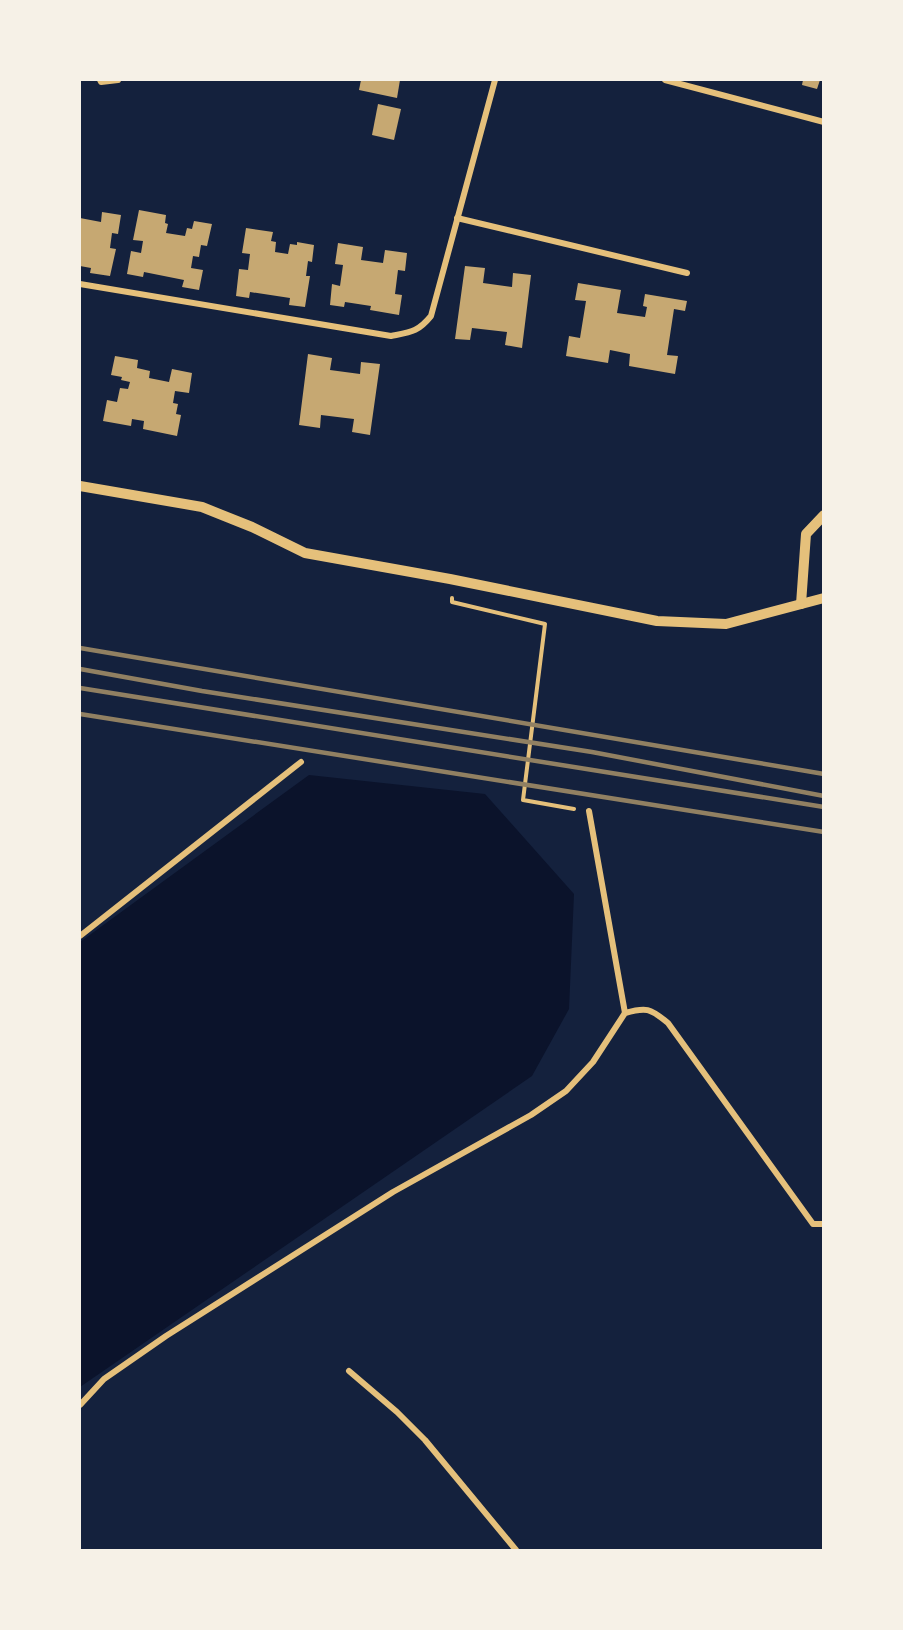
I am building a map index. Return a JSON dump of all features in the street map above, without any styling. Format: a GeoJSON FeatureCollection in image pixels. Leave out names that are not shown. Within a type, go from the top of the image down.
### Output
{"type":"FeatureCollection","features":[{"type":"Feature","properties":{"kind":"street"},"geometry":{"type":"LineString","coordinates":[[100,80],[101,82],[118,80]]}},
{"type":"Feature","properties":{"kind":"street"},"geometry":{"type":"LineString","coordinates":[[80,284],[391,336],[414,332],[431,316],[495,80]]}},
{"type":"Feature","properties":{"kind":"street"},"geometry":{"type":"LineString","coordinates":[[665,80],[824,122]]}},
{"type":"Feature","properties":{"kind":"street"},"geometry":{"type":"LineString","coordinates":[[457,218],[687,273]]}},
{"type":"Feature","properties":{"kind":"street"},"geometry":{"type":"LineString","coordinates":[[80,486],[202,507],[252,527],[304,553],[450,579],[657,621],[726,624],[824,598]]}},
{"type":"Feature","properties":{"kind":"street"},"geometry":{"type":"LineString","coordinates":[[801,604],[806,534],[824,515]]}},
{"type":"Feature","properties":{"kind":"street"},"geometry":{"type":"LineString","coordinates":[[80,936],[301,762]]}},
{"type":"Feature","properties":{"kind":"street"},"geometry":{"type":"LineString","coordinates":[[590,811],[625,1013]]}},
{"type":"Feature","properties":{"kind":"street"},"geometry":{"type":"LineString","coordinates":[[80,1405],[104,1379],[166,1336],[393,1192],[531,1115],[566,1091],[593,1062],[625,1013],[640,1008],[654,1012],[668,1023],[813,1224],[824,1224]]}},
{"type":"Feature","properties":{"kind":"street"},"geometry":{"type":"LineString","coordinates":[[349,1371],[397,1412],[425,1440],[516,1551]]}},
{"type":"Feature","properties":{"kind":"path"},"geometry":{"type":"LineString","coordinates":[[452,602],[544,624],[523,800],[590,811]]}},
{"type":"Feature","properties":{"kind":"water"},"geometry":{"type":"Polygon","coordinates":[[[309,775],[485,794],[574,894],[569,1009],[532,1076],[80,1387],[80,942],[309,775]]]}},
{"type":"Feature","properties":{"kind":"building"},"geometry":{"type":"Polygon","coordinates":[[[361,80],[400,80],[397,98],[359,90],[361,80]]]}},
{"type":"Feature","properties":{"kind":"building"},"geometry":{"type":"Polygon","coordinates":[[[803,80],[820,80],[817,89],[802,85],[803,80]]]}},
{"type":"Feature","properties":{"kind":"building"},"geometry":{"type":"Polygon","coordinates":[[[378,104],[401,109],[394,140],[372,135],[378,104]]]}},
{"type":"Feature","properties":{"kind":"building"},"geometry":{"type":"Polygon","coordinates":[[[139,210],[166,215],[165,223],[168,224],[166,233],[185,236],[187,228],[192,229],[194,221],[212,224],[207,246],[201,245],[199,257],[193,256],[191,268],[203,270],[199,290],[182,287],[184,280],[144,272],[143,277],[127,274],[131,251],[141,253],[143,241],[133,240],[139,210]]]}},
{"type":"Feature","properties":{"kind":"building"},"geometry":{"type":"Polygon","coordinates":[[[102,212],[121,215],[118,234],[112,233],[110,248],[116,249],[110,276],[90,273],[91,268],[80,266],[80,218],[101,222],[102,212]]]}},
{"type":"Feature","properties":{"kind":"building"},"geometry":{"type":"Polygon","coordinates":[[[246,228],[273,232],[271,241],[276,242],[275,252],[288,254],[290,244],[297,245],[297,242],[314,245],[312,262],[308,261],[306,276],[310,276],[305,307],[289,305],[290,298],[250,292],[249,298],[236,296],[239,269],[248,270],[250,254],[242,253],[246,228]]]}},
{"type":"Feature","properties":{"kind":"building"},"geometry":{"type":"Polygon","coordinates":[[[338,243],[363,247],[361,260],[383,263],[385,250],[407,253],[405,271],[398,270],[395,294],[402,295],[399,315],[370,310],[371,306],[345,302],[344,307],[330,305],[332,284],[340,286],[343,265],[335,264],[338,243]]]}},
{"type":"Feature","properties":{"kind":"building"},"geometry":{"type":"Polygon","coordinates":[[[465,266],[485,268],[483,283],[512,287],[513,273],[531,275],[522,348],[505,345],[507,332],[472,328],[470,340],[455,339],[465,266]]]}},
{"type":"Feature","properties":{"kind":"building"},"geometry":{"type":"Polygon","coordinates":[[[578,283],[621,290],[617,313],[645,317],[647,307],[643,306],[645,294],[687,301],[685,311],[674,309],[667,355],[678,356],[675,374],[629,366],[630,354],[610,350],[608,363],[566,356],[569,336],[580,338],[586,301],[575,300],[578,283]]]}},
{"type":"Feature","properties":{"kind":"building"},"geometry":{"type":"Polygon","coordinates":[[[308,354],[332,358],[330,370],[360,374],[361,362],[380,364],[370,435],[352,432],[354,419],[321,415],[320,428],[299,425],[308,354]]]}},
{"type":"Feature","properties":{"kind":"building"},"geometry":{"type":"Polygon","coordinates":[[[115,356],[138,360],[137,368],[150,371],[149,378],[169,382],[172,369],[192,373],[189,393],[175,391],[173,403],[178,404],[176,414],[181,415],[177,436],[143,429],[144,421],[132,419],[131,426],[103,421],[107,400],[117,402],[120,388],[128,389],[130,382],[121,380],[122,377],[111,375],[115,356]]]}},
{"type":"Feature","properties":{"kind":"railway"},"geometry":{"type":"LineString","coordinates":[[80,648],[824,774]]}},
{"type":"Feature","properties":{"kind":"railway"},"geometry":{"type":"LineString","coordinates":[[80,669],[202,691],[592,752],[824,796]]}},
{"type":"Feature","properties":{"kind":"railway"},"geometry":{"type":"LineString","coordinates":[[80,688],[824,807]]}},
{"type":"Feature","properties":{"kind":"railway"},"geometry":{"type":"LineString","coordinates":[[80,714],[824,832]]}}]}
